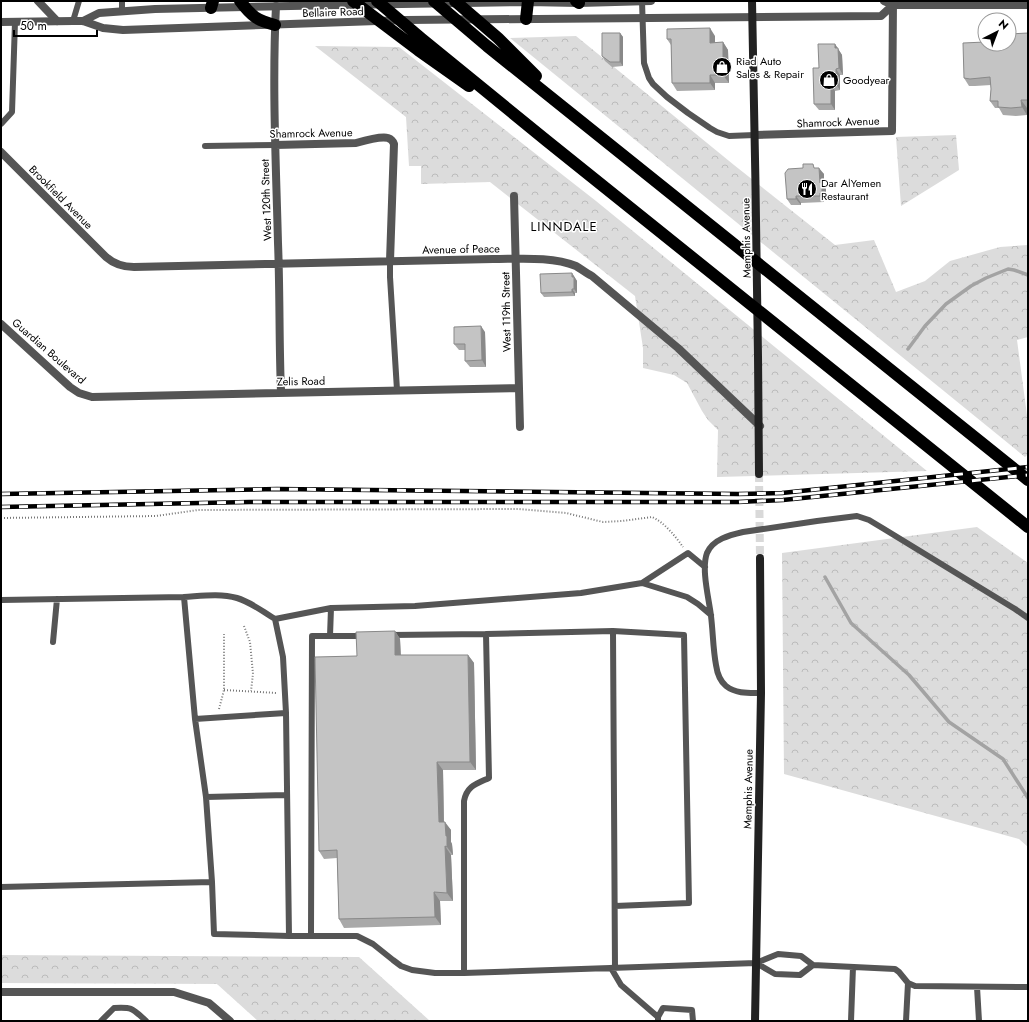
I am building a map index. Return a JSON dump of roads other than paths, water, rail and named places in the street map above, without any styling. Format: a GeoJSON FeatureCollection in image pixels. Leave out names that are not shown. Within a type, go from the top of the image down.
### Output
{"type":"FeatureCollection","features":[{"type":"Feature","properties":{"kind":"highway"},"geometry":{"type":"LineString","coordinates":[[353,1],[418,50],[547,141]]}},
{"type":"Feature","properties":{"kind":"highway"},"geometry":{"type":"LineString","coordinates":[[377,1],[547,141],[1028,527]]}},
{"type":"Feature","properties":{"kind":"highway"},"geometry":{"type":"LineString","coordinates":[[434,1],[1028,480]]}},
{"type":"Feature","properties":{"kind":"highway"},"geometry":{"type":"LineString","coordinates":[[455,1],[498,38],[581,121]]}},
{"type":"Feature","properties":{"kind":"highway"},"geometry":{"type":"LineString","coordinates":[[525,2],[526,19]]}},
{"type":"Feature","properties":{"kind":"highway"},"geometry":{"type":"LineString","coordinates":[[242,4],[260,21],[276,25]]}},
{"type":"Feature","properties":{"kind":"main road","name":"Memphis Avenue"},"geometry":{"type":"LineString","coordinates":[[752,1],[760,426],[759,474]]}},
{"type":"Feature","properties":{"kind":"main road","name":"Memphis Avenue"},"geometry":{"type":"LineString","coordinates":[[754,1021],[761,693],[760,558]]}},
{"type":"Feature","properties":{"kind":"street"},"geometry":{"type":"LineString","coordinates":[[38,1],[57,20]]}},
{"type":"Feature","properties":{"kind":"street","name":"Bellaire Road"},"geometry":{"type":"LineString","coordinates":[[83,21],[99,12],[122,11],[155,5],[242,4],[299,6],[650,1]]}},
{"type":"Feature","properties":{"kind":"street"},"geometry":{"type":"LineString","coordinates":[[884,1],[893,3],[1028,4],[1028,1]]}},
{"type":"Feature","properties":{"kind":"street","name":"Bellaire Road"},"geometry":{"type":"LineString","coordinates":[[1,22],[73,20],[83,21],[103,28],[123,30],[406,20],[881,16],[893,3]]}},
{"type":"Feature","properties":{"kind":"street","name":"Shamrock Avenue"},"geometry":{"type":"LineString","coordinates":[[755,135],[892,131],[893,3]]}},
{"type":"Feature","properties":{"kind":"street","name":"West 120th Street"},"geometry":{"type":"LineString","coordinates":[[276,6],[276,145],[280,392]]}},
{"type":"Feature","properties":{"kind":"street","name":"Shamrock Avenue"},"geometry":{"type":"LineString","coordinates":[[276,145],[356,143],[386,138],[391,140],[394,144],[390,261]]}},
{"type":"Feature","properties":{"kind":"street","name":"Brookfield Avenue"},"geometry":{"type":"LineString","coordinates":[[1,152],[106,257]]}},
{"type":"Feature","properties":{"kind":"street","name":"West 119th Street"},"geometry":{"type":"LineString","coordinates":[[514,196],[520,428]]}},
{"type":"Feature","properties":{"kind":"street","name":"Avenue of Peace"},"geometry":{"type":"LineString","coordinates":[[106,257],[115,263],[127,267],[516,259],[557,261],[576,266],[592,276],[678,348],[760,426]]}},
{"type":"Feature","properties":{"kind":"street","name":"Guardian Boulevard"},"geometry":{"type":"LineString","coordinates":[[1,324],[70,387],[84,395]]}},
{"type":"Feature","properties":{"kind":"street","name":"Zelis Road"},"geometry":{"type":"LineString","coordinates":[[84,395],[99,396],[518,388]]}},
{"type":"Feature","properties":{"kind":"street"},"geometry":{"type":"LineString","coordinates":[[1,992],[174,992],[209,1003],[230,1021]]}},
{"type":"Feature","properties":{"kind":"lane"},"geometry":{"type":"LineString","coordinates":[[73,20],[79,1]]}},
{"type":"Feature","properties":{"kind":"lane"},"geometry":{"type":"LineString","coordinates":[[122,1],[122,11]]}},
{"type":"Feature","properties":{"kind":"lane"},"geometry":{"type":"LineString","coordinates":[[642,1],[644,63],[649,78],[658,89],[688,113],[717,132],[729,136],[755,135]]}},
{"type":"Feature","properties":{"kind":"lane"},"geometry":{"type":"LineString","coordinates":[[1,124],[12,112],[15,22]]}},
{"type":"Feature","properties":{"kind":"lane","name":"Shamrock Avenue"},"geometry":{"type":"LineString","coordinates":[[205,146],[276,145]]}},
{"type":"Feature","properties":{"kind":"lane"},"geometry":{"type":"LineString","coordinates":[[390,261],[397,390]]}},
{"type":"Feature","properties":{"kind":"lane"},"geometry":{"type":"LineString","coordinates":[[761,693],[743,693],[732,690],[725,686],[720,679],[716,665],[704,567],[708,553],[713,544],[722,539],[743,532],[857,516],[869,520],[1028,618]]}},
{"type":"Feature","properties":{"kind":"lane"},"geometry":{"type":"LineString","coordinates":[[1,600],[184,597],[214,595],[236,598],[249,603],[275,619],[331,608],[415,606],[581,593],[642,583],[688,553],[704,567]]}},
{"type":"Feature","properties":{"kind":"lane"},"geometry":{"type":"LineString","coordinates":[[642,583],[687,597],[711,615]]}},
{"type":"Feature","properties":{"kind":"lane"},"geometry":{"type":"LineString","coordinates":[[184,597],[195,720],[206,797],[214,934],[357,936],[369,941],[401,966],[412,970],[435,973],[756,963],[778,954],[801,956],[813,966]]}},
{"type":"Feature","properties":{"kind":"lane"},"geometry":{"type":"LineString","coordinates":[[53,642],[57,599]]}},
{"type":"Feature","properties":{"kind":"lane"},"geometry":{"type":"LineString","coordinates":[[330,636],[331,608]]}},
{"type":"Feature","properties":{"kind":"lane"},"geometry":{"type":"LineString","coordinates":[[275,619],[283,657],[286,713],[289,936]]}},
{"type":"Feature","properties":{"kind":"lane"},"geometry":{"type":"LineString","coordinates":[[614,631],[615,906],[613,968],[621,985],[658,1019],[663,1008],[692,1010],[693,1021]]}},
{"type":"Feature","properties":{"kind":"lane"},"geometry":{"type":"LineString","coordinates":[[384,635],[614,631],[684,635],[690,902],[615,906]]}},
{"type":"Feature","properties":{"kind":"lane"},"geometry":{"type":"LineString","coordinates":[[464,973],[464,801],[469,789],[489,778],[486,634]]}},
{"type":"Feature","properties":{"kind":"lane"},"geometry":{"type":"LineString","coordinates":[[312,936],[312,636],[369,636]]}},
{"type":"Feature","properties":{"kind":"lane"},"geometry":{"type":"LineString","coordinates":[[195,720],[286,713]]}},
{"type":"Feature","properties":{"kind":"lane"},"geometry":{"type":"LineString","coordinates":[[206,797],[287,794]]}},
{"type":"Feature","properties":{"kind":"lane"},"geometry":{"type":"LineString","coordinates":[[1,887],[212,882]]}},
{"type":"Feature","properties":{"kind":"lane"},"geometry":{"type":"LineString","coordinates":[[756,963],[775,974],[800,975],[813,966],[895,969],[908,983],[915,986],[1028,987]]}},
{"type":"Feature","properties":{"kind":"lane"},"geometry":{"type":"LineString","coordinates":[[851,1021],[853,967]]}},
{"type":"Feature","properties":{"kind":"lane"},"geometry":{"type":"LineString","coordinates":[[906,1021],[908,983]]}},
{"type":"Feature","properties":{"kind":"lane"},"geometry":{"type":"LineString","coordinates":[[976,987],[979,1021]]}},
{"type":"Feature","properties":{"kind":"lane"},"geometry":{"type":"LineString","coordinates":[[102,1021],[114,1008],[126,1007],[133,1010],[146,1021]]}},
{"type":"Feature","properties":{"kind":"waterway"},"geometry":{"type":"LineString","coordinates":[[908,349],[925,326],[946,304],[971,286],[1008,269],[1028,275]]}},
{"type":"Feature","properties":{"kind":"waterway"},"geometry":{"type":"LineString","coordinates":[[825,577],[851,623],[909,675],[949,722],[1003,759],[1028,798]]}},
{"type":"Feature","properties":{"kind":"tunnel"},"geometry":{"type":"LineString","coordinates":[[759,474],[760,558]]}},
{"type":"Feature","properties":{"kind":"railway"},"geometry":{"type":"LineString","coordinates":[[1,494],[277,489],[738,494],[782,493],[1028,467]]}},
{"type":"Feature","properties":{"kind":"railway"},"geometry":{"type":"LineString","coordinates":[[1,507],[250,502],[738,502],[783,500],[1028,475]]}},
{"type":"Feature","properties":{"kind":"place","name":"Riad Auto Sales & Repair"},"geometry":{"type":"Point","coordinates":[722,67]}},
{"type":"Feature","properties":{"kind":"place","name":"Goodyear"},"geometry":{"type":"Point","coordinates":[829,80]}},
{"type":"Feature","properties":{"kind":"place","name":"Dar AlYemen Restaurant"},"geometry":{"type":"Point","coordinates":[807,189]}},
{"type":"Feature","properties":{"kind":"district","name":"LINNDALE"},"geometry":{"type":"Point","coordinates":[564,226]}}]}
